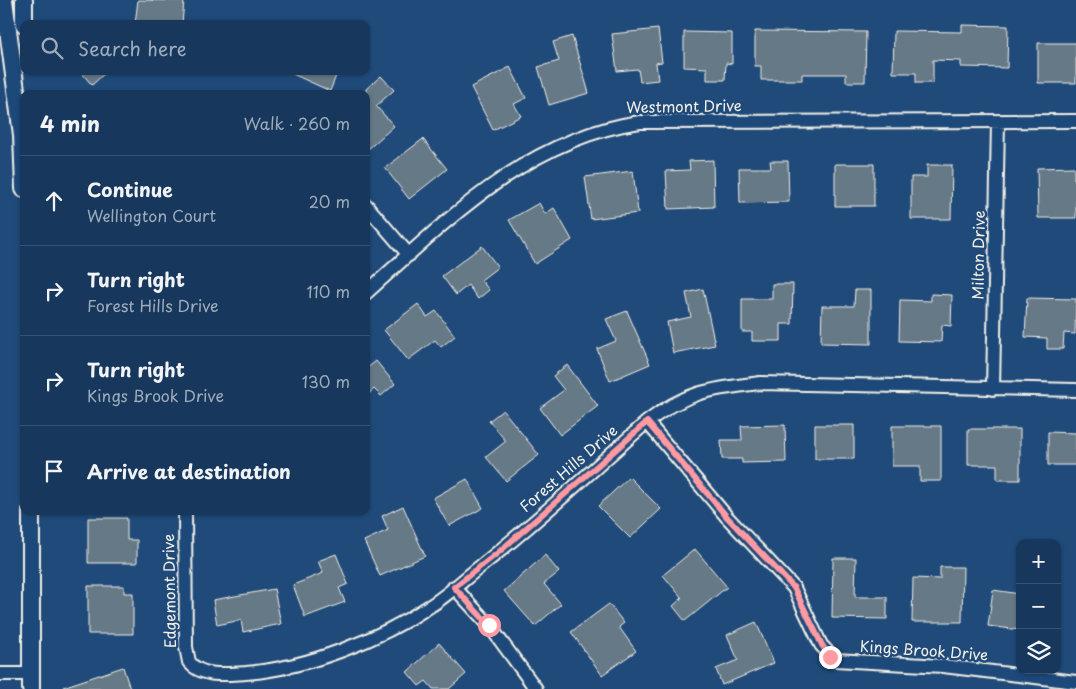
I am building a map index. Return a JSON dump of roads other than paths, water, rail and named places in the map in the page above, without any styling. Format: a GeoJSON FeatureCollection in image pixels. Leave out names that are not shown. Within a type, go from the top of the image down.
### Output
{"type":"FeatureCollection","features":[{"type":"Feature","properties":{"kind":"main road"},"geometry":{"type":"LineString","coordinates":[[4,0],[20,120]]}},
{"type":"Feature","properties":{"kind":"main road"},"geometry":{"type":"LineString","coordinates":[[24,0],[24,20]]}},
{"type":"Feature","properties":{"kind":"main road"},"geometry":{"type":"LineString","coordinates":[[24,90],[25,75]]}},
{"type":"Feature","properties":{"kind":"main road"},"geometry":{"type":"LineString","coordinates":[[31,515],[31,682]]}},
{"type":"Feature","properties":{"kind":"street","name":"Westmont Drive"},"geometry":{"type":"LineString","coordinates":[[370,289],[492,184],[529,160],[562,144],[616,125],[640,122],[1076,121]]}},
{"type":"Feature","properties":{"kind":"street","name":"Milton Drive"},"geometry":{"type":"LineString","coordinates":[[993,389],[998,122]]}},
{"type":"Feature","properties":{"kind":"street"},"geometry":{"type":"LineString","coordinates":[[370,210],[409,255]]}},
{"type":"Feature","properties":{"kind":"street","name":"Forest Hills Drive"},"geometry":{"type":"LineString","coordinates":[[194,669],[221,674],[257,672],[302,662],[365,642],[430,606],[499,552],[647,422],[665,408],[688,396],[711,389],[760,383],[1076,390]]}},
{"type":"Feature","properties":{"kind":"street","name":"Kings Brook Drive"},"geometry":{"type":"LineString","coordinates":[[647,422],[727,517],[794,588],[822,645],[835,660],[943,666],[1076,682]]}},
{"type":"Feature","properties":{"kind":"street","name":"Edgemont Drive"},"geometry":{"type":"LineString","coordinates":[[185,515],[186,647],[189,662],[194,669]]}},
{"type":"Feature","properties":{"kind":"street"},"geometry":{"type":"LineString","coordinates":[[454,587],[489,625],[536,689]]}},
{"type":"Feature","properties":{"kind":"street"},"geometry":{"type":"LineString","coordinates":[[0,674],[31,682]]}}]}
